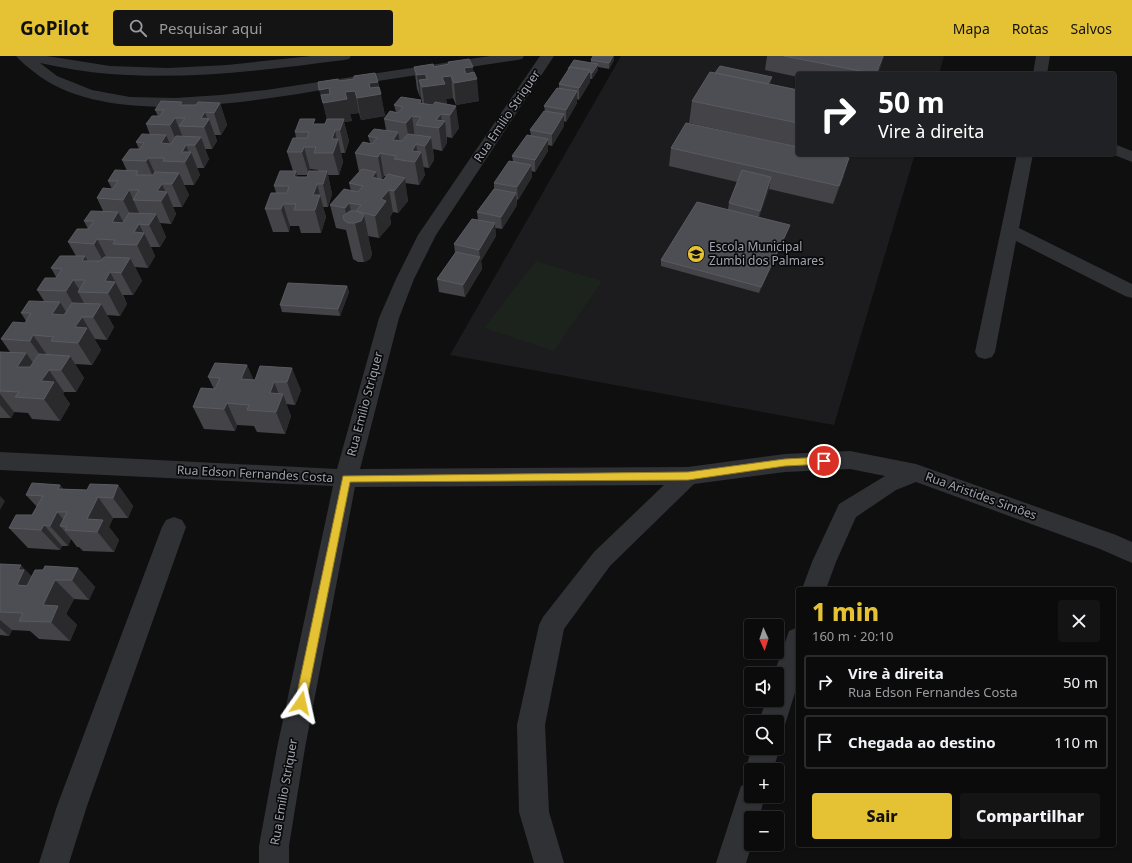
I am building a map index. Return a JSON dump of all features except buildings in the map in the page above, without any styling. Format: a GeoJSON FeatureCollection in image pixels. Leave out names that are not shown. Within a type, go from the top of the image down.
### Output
{"type":"FeatureCollection","features":[{"type":"Feature","properties":{"kind":"street"},"geometry":{"type":"LineString","coordinates":[[24,56],[94,68],[141,72],[180,72],[235,69],[344,56]]}},
{"type":"Feature","properties":{"kind":"street"},"geometry":{"type":"LineString","coordinates":[[24,56],[32,67],[46,76],[64,86],[85,93],[127,101],[176,102],[249,96],[517,56]]}},
{"type":"Feature","properties":{"kind":"street","name":"Rua Emilio Striquer"},"geometry":{"type":"LineString","coordinates":[[274,863],[274,846],[292,748],[346,478],[382,339],[389,318],[405,279],[428,235],[547,56]]}},
{"type":"Feature","properties":{"kind":"street"},"geometry":{"type":"LineString","coordinates":[[1040,72],[1043,56]]}},
{"type":"Feature","properties":{"kind":"street"},"geometry":{"type":"LineString","coordinates":[[1116,150],[1132,157]]}},
{"type":"Feature","properties":{"kind":"street"},"geometry":{"type":"LineString","coordinates":[[985,352],[1025,156]]}},
{"type":"Feature","properties":{"kind":"street"},"geometry":{"type":"LineString","coordinates":[[1009,230],[1132,292]]}},
{"type":"Feature","properties":{"kind":"street","name":"Rua Edson Fernandes Costa"},"geometry":{"type":"LineString","coordinates":[[0,461],[346,478],[688,476],[785,463],[850,460],[916,473]]}},
{"type":"Feature","properties":{"kind":"street","name":"Rua Aristides Simões"},"geometry":{"type":"LineString","coordinates":[[815,587],[824,562],[847,511],[888,484],[916,473],[1108,542],[1132,553]]}},
{"type":"Feature","properties":{"kind":"street"},"geometry":{"type":"LineString","coordinates":[[549,863],[534,812],[531,725],[552,625],[602,559],[688,476]]}},
{"type":"Feature","properties":{"kind":"street"},"geometry":{"type":"LineString","coordinates":[[54,863],[72,806],[174,527]]}},
{"type":"Feature","properties":{"kind":"street"},"geometry":{"type":"LineString","coordinates":[[775,715],[796,646]]}},
{"type":"Feature","properties":{"kind":"street"},"geometry":{"type":"LineString","coordinates":[[731,863],[749,803]]}},
{"type":"Feature","properties":{"kind":"shaded area","name":"Escola Municipal Zumbi dos Palmares"},"geometry":{"type":"Polygon","coordinates":[[[621,56],[944,56],[940,72],[796,72],[796,156],[914,156],[834,425],[450,355],[621,56]]]}},
{"type":"Feature","properties":{"kind":"shaded area"},"geometry":{"type":"Polygon","coordinates":[[[536,261],[602,281],[554,351],[484,328],[536,261]]]}},
{"type":"Feature","properties":{"kind":"place","name":"Escola Municipal Zumbi dos Palmares"},"geometry":{"type":"Point","coordinates":[696,254]}},
{"type":"Feature","properties":{"kind":"route"},"geometry":{"type":"LineString","coordinates":[[301,703],[346,478],[688,476],[785,463],[824,461]]}}]}
